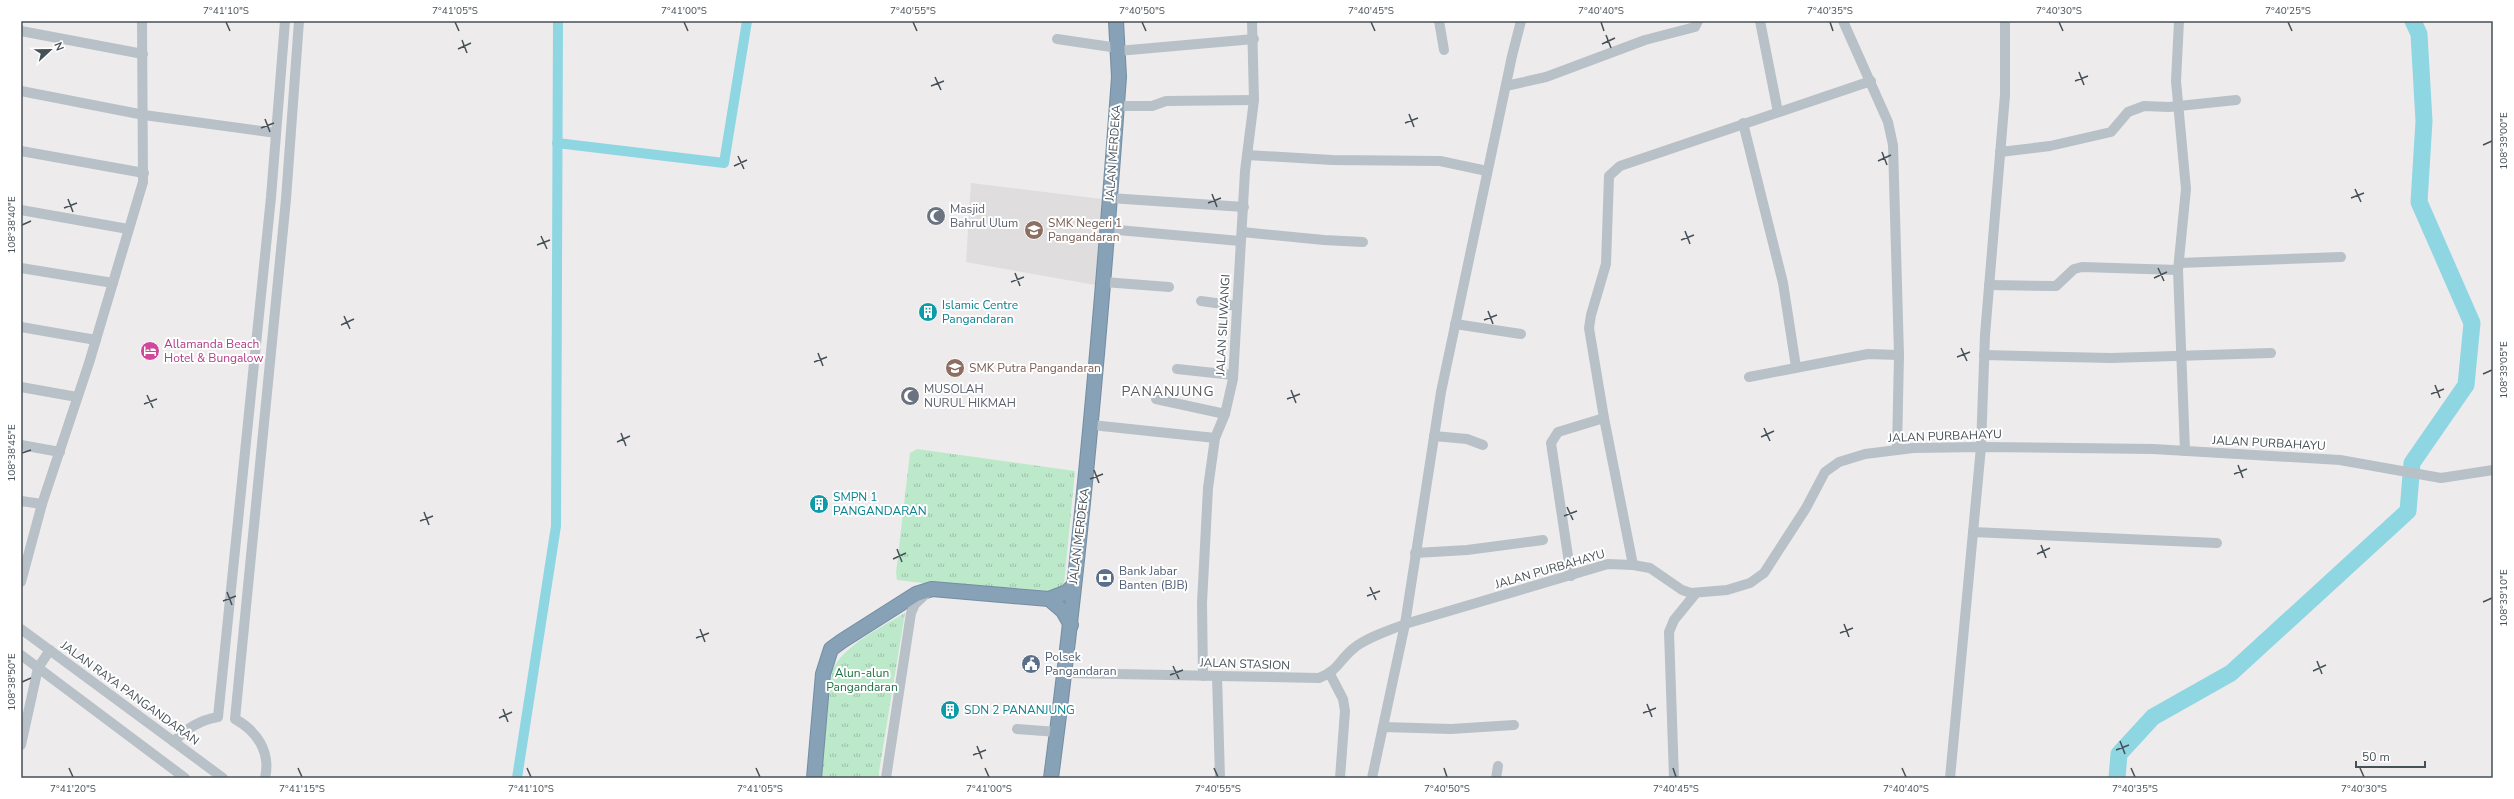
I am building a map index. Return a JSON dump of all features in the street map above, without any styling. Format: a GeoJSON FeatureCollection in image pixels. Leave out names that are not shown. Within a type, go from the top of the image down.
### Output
{"type":"FeatureCollection","features":[{"type":"Feature","properties":{"kind":"highway","name":"JALAN MERDEKA"},"geometry":{"type":"LineString","coordinates":[[1051,778],[1065,673],[1073,586],[1092,425],[1119,78],[1116,21]]}},
{"type":"Feature","properties":{"kind":"highway"},"geometry":{"type":"LineString","coordinates":[[814,778],[823,674],[831,649],[916,594],[932,589],[1049,599],[1067,592],[1073,586]]}},
{"type":"Feature","properties":{"kind":"highway"},"geometry":{"type":"LineString","coordinates":[[1049,599],[1063,611],[1070,625]]}},
{"type":"Feature","properties":{"kind":"street"},"geometry":{"type":"LineString","coordinates":[[21,582],[42,504],[96,340],[128,229],[141,194],[144,173],[142,21]]}},
{"type":"Feature","properties":{"kind":"street"},"geometry":{"type":"LineString","coordinates":[[218,717],[271,198],[284,21]]}},
{"type":"Feature","properties":{"kind":"street"},"geometry":{"type":"LineString","coordinates":[[235,719],[286,199],[299,21]]}},
{"type":"Feature","properties":{"kind":"street","name":"JALAN SILIWANGI"},"geometry":{"type":"LineString","coordinates":[[1203,676],[1202,603],[1206,518],[1215,438],[1225,414],[1233,375],[1247,155],[1254,100],[1254,39],[1252,21]]}},
{"type":"Feature","properties":{"kind":"street"},"geometry":{"type":"LineString","coordinates":[[1439,21],[1444,50]]}},
{"type":"Feature","properties":{"kind":"street"},"geometry":{"type":"LineString","coordinates":[[1372,778],[1405,624],[1434,436],[1455,324],[1487,171],[1521,21]]}},
{"type":"Feature","properties":{"kind":"street"},"geometry":{"type":"LineString","coordinates":[[1506,86],[1546,77],[1645,40],[1696,27],[1698,21]]}},
{"type":"Feature","properties":{"kind":"street"},"geometry":{"type":"LineString","coordinates":[[1760,21],[1778,112]]}},
{"type":"Feature","properties":{"kind":"street"},"geometry":{"type":"LineString","coordinates":[[1843,21],[1888,122],[1893,145],[1899,355],[1897,450]]}},
{"type":"Feature","properties":{"kind":"street"},"geometry":{"type":"LineString","coordinates":[[1950,778],[1981,447],[1984,355],[2005,95],[2005,21]]}},
{"type":"Feature","properties":{"kind":"street"},"geometry":{"type":"LineString","coordinates":[[2179,21],[2176,81],[2186,189],[2179,266],[2185,451]]}},
{"type":"Feature","properties":{"kind":"street"},"geometry":{"type":"LineString","coordinates":[[21,31],[143,54]]}},
{"type":"Feature","properties":{"kind":"street"},"geometry":{"type":"LineString","coordinates":[[1057,39],[1118,50],[1254,39]]}},
{"type":"Feature","properties":{"kind":"street"},"geometry":{"type":"LineString","coordinates":[[1633,564],[1604,418],[1589,322],[1606,264],[1609,176],[1620,166],[1743,123],[1871,81]]}},
{"type":"Feature","properties":{"kind":"street"},"geometry":{"type":"LineString","coordinates":[[21,91],[144,115],[276,133]]}},
{"type":"Feature","properties":{"kind":"street"},"geometry":{"type":"LineString","coordinates":[[1117,106],[1152,106],[1166,101],[1254,100]]}},
{"type":"Feature","properties":{"kind":"street"},"geometry":{"type":"LineString","coordinates":[[2000,152],[2050,146],[2111,132],[2128,112],[2144,106],[2178,106],[2236,100]]}},
{"type":"Feature","properties":{"kind":"street"},"geometry":{"type":"LineString","coordinates":[[1743,123],[1783,283],[1796,367]]}},
{"type":"Feature","properties":{"kind":"street"},"geometry":{"type":"LineString","coordinates":[[21,151],[144,173]]}},
{"type":"Feature","properties":{"kind":"street"},"geometry":{"type":"LineString","coordinates":[[1247,155],[1332,160],[1440,161],[1487,171]]}},
{"type":"Feature","properties":{"kind":"street"},"geometry":{"type":"LineString","coordinates":[[271,198],[286,199]]}},
{"type":"Feature","properties":{"kind":"street"},"geometry":{"type":"LineString","coordinates":[[1110,198],[1244,207]]}},
{"type":"Feature","properties":{"kind":"street"},"geometry":{"type":"LineString","coordinates":[[21,210],[128,229]]}},
{"type":"Feature","properties":{"kind":"street"},"geometry":{"type":"LineString","coordinates":[[1108,229],[1363,242]]}},
{"type":"Feature","properties":{"kind":"street"},"geometry":{"type":"LineString","coordinates":[[1989,285],[2056,286],[2074,269],[2082,267],[2179,266],[2341,256]]}},
{"type":"Feature","properties":{"kind":"street"},"geometry":{"type":"LineString","coordinates":[[21,268],[113,283]]}},
{"type":"Feature","properties":{"kind":"street"},"geometry":{"type":"LineString","coordinates":[[1104,282],[1169,287]]}},
{"type":"Feature","properties":{"kind":"street"},"geometry":{"type":"LineString","coordinates":[[1201,301],[1237,306]]}},
{"type":"Feature","properties":{"kind":"street"},"geometry":{"type":"LineString","coordinates":[[1455,324],[1521,334]]}},
{"type":"Feature","properties":{"kind":"street"},"geometry":{"type":"LineString","coordinates":[[21,327],[96,340]]}},
{"type":"Feature","properties":{"kind":"street"},"geometry":{"type":"LineString","coordinates":[[1984,355],[2111,358],[2271,353]]}},
{"type":"Feature","properties":{"kind":"street"},"geometry":{"type":"LineString","coordinates":[[1749,377],[1868,354],[1899,355]]}},
{"type":"Feature","properties":{"kind":"street"},"geometry":{"type":"LineString","coordinates":[[1177,368],[1233,375]]}},
{"type":"Feature","properties":{"kind":"street"},"geometry":{"type":"LineString","coordinates":[[21,386],[76,397]]}},
{"type":"Feature","properties":{"kind":"street"},"geometry":{"type":"LineString","coordinates":[[1156,399],[1225,414]]}},
{"type":"Feature","properties":{"kind":"street"},"geometry":{"type":"LineString","coordinates":[[1571,576],[1551,443],[1558,432],[1604,418]]}},
{"type":"Feature","properties":{"kind":"street"},"geometry":{"type":"LineString","coordinates":[[1092,425],[1215,438]]}},
{"type":"Feature","properties":{"kind":"street"},"geometry":{"type":"LineString","coordinates":[[1434,436],[1467,439],[1483,444]]}},
{"type":"Feature","properties":{"kind":"street"},"geometry":{"type":"LineString","coordinates":[[21,445],[60,452]]}},
{"type":"Feature","properties":{"kind":"street","name":"JALAN PURBAHAYU"},"geometry":{"type":"LineString","coordinates":[[1405,624],[1608,564],[1633,564],[1650,568],[1682,590],[1696,593],[1726,590],[1750,583],[1764,574],[1806,508],[1824,472],[1839,462],[1864,454],[1897,450],[1981,447],[2185,451],[2340,460],[2441,478],[2493,470]]}},
{"type":"Feature","properties":{"kind":"street"},"geometry":{"type":"LineString","coordinates":[[21,500],[42,504]]}},
{"type":"Feature","properties":{"kind":"street"},"geometry":{"type":"LineString","coordinates":[[1973,532],[2217,543]]}},
{"type":"Feature","properties":{"kind":"street"},"geometry":{"type":"LineString","coordinates":[[1415,553],[1467,550],[1543,540]]}},
{"type":"Feature","properties":{"kind":"street"},"geometry":{"type":"LineString","coordinates":[[886,778],[911,613],[915,604],[932,589]]}},
{"type":"Feature","properties":{"kind":"street"},"geometry":{"type":"LineString","coordinates":[[1674,778],[1670,632],[1674,620],[1696,593]]}},
{"type":"Feature","properties":{"kind":"street"},"geometry":{"type":"LineString","coordinates":[[1340,778],[1345,710],[1343,699],[1330,674],[1344,656],[1363,642],[1405,624]]}},
{"type":"Feature","properties":{"kind":"street","name":"JALAN RAYA PANGANDARAN"},"geometry":{"type":"LineString","coordinates":[[21,628],[223,778]]}},
{"type":"Feature","properties":{"kind":"street"},"geometry":{"type":"LineString","coordinates":[[21,745],[38,668],[50,650]]}},
{"type":"Feature","properties":{"kind":"street"},"geometry":{"type":"LineString","coordinates":[[21,655],[185,778]]}},
{"type":"Feature","properties":{"kind":"street","name":"JALAN STASION"},"geometry":{"type":"LineString","coordinates":[[1065,673],[1319,678],[1330,674]]}},
{"type":"Feature","properties":{"kind":"street"},"geometry":{"type":"LineString","coordinates":[[1218,676],[1220,778]]}},
{"type":"Feature","properties":{"kind":"street"},"geometry":{"type":"LineString","coordinates":[[174,742],[193,725],[206,719],[218,717],[235,719],[253,732],[262,745],[266,764],[265,778]]}},
{"type":"Feature","properties":{"kind":"street"},"geometry":{"type":"LineString","coordinates":[[1383,727],[1451,729],[1514,725]]}},
{"type":"Feature","properties":{"kind":"street"},"geometry":{"type":"LineString","coordinates":[[1017,729],[1057,732]]}},
{"type":"Feature","properties":{"kind":"street"},"geometry":{"type":"LineString","coordinates":[[1496,778],[1498,766]]}},
{"type":"Feature","properties":{"kind":"shaded area","name":"SMK Negeri 1 Pangandaran"},"geometry":{"type":"Polygon","coordinates":[[[971,183],[1102,199],[1095,285],[966,262],[971,183]]]}},
{"type":"Feature","properties":{"kind":"green space"},"geometry":{"type":"Polygon","coordinates":[[[917,449],[1075,471],[1064,584],[1058,592],[1051,594],[957,587],[897,580],[896,573],[910,453],[917,449]]]}},
{"type":"Feature","properties":{"kind":"green space","name":"Alun-alun Pangandaran"},"geometry":{"type":"Polygon","coordinates":[[[905,613],[878,778],[821,778],[832,670],[838,661],[855,644],[864,637],[905,613]]]}},
{"type":"Feature","properties":{"kind":"waterway"},"geometry":{"type":"LineString","coordinates":[[517,778],[556,526],[558,21]]}},
{"type":"Feature","properties":{"kind":"waterway"},"geometry":{"type":"LineString","coordinates":[[557,143],[724,163],[747,21]]}},
{"type":"Feature","properties":{"kind":"waterway"},"geometry":{"type":"LineString","coordinates":[[2117,778],[2119,754],[2153,717],[2231,673],[2408,511],[2412,463],[2466,385],[2472,323],[2419,202],[2424,121],[2419,34],[2413,21]]}},
{"type":"Feature","properties":{"kind":"place","name":"Masjid Bahrul Ulum"},"geometry":{"type":"Point","coordinates":[936,216]}},
{"type":"Feature","properties":{"kind":"place","name":"SMK Negeri 1 Pangandaran"},"geometry":{"type":"Point","coordinates":[1034,230]}},
{"type":"Feature","properties":{"kind":"place","name":"Islamic Centre Pangandaran"},"geometry":{"type":"Point","coordinates":[928,312]}},
{"type":"Feature","properties":{"kind":"place","name":"Allamanda Beach Hotel & Bungalow"},"geometry":{"type":"Point","coordinates":[150,351]}},
{"type":"Feature","properties":{"kind":"place","name":"SMK Putra Pangandaran"},"geometry":{"type":"Point","coordinates":[955,368]}},
{"type":"Feature","properties":{"kind":"place","name":"MUSOLAH NURUL HIKMAH"},"geometry":{"type":"Point","coordinates":[910,396]}},
{"type":"Feature","properties":{"kind":"place","name":"SMPN 1 PANGANDARAN"},"geometry":{"type":"Point","coordinates":[819,504]}},
{"type":"Feature","properties":{"kind":"place","name":"Bank Jabar Banten (BJB)"},"geometry":{"type":"Point","coordinates":[1105,578]}},
{"type":"Feature","properties":{"kind":"place","name":"Polsek Pangandaran"},"geometry":{"type":"Point","coordinates":[1031,664]}},
{"type":"Feature","properties":{"kind":"place","name":"SDN 2 PANANJUNG"},"geometry":{"type":"Point","coordinates":[950,710]}},
{"type":"Feature","properties":{"kind":"district","name":"PANANJUNG"},"geometry":{"type":"Point","coordinates":[1168,391]}}]}
